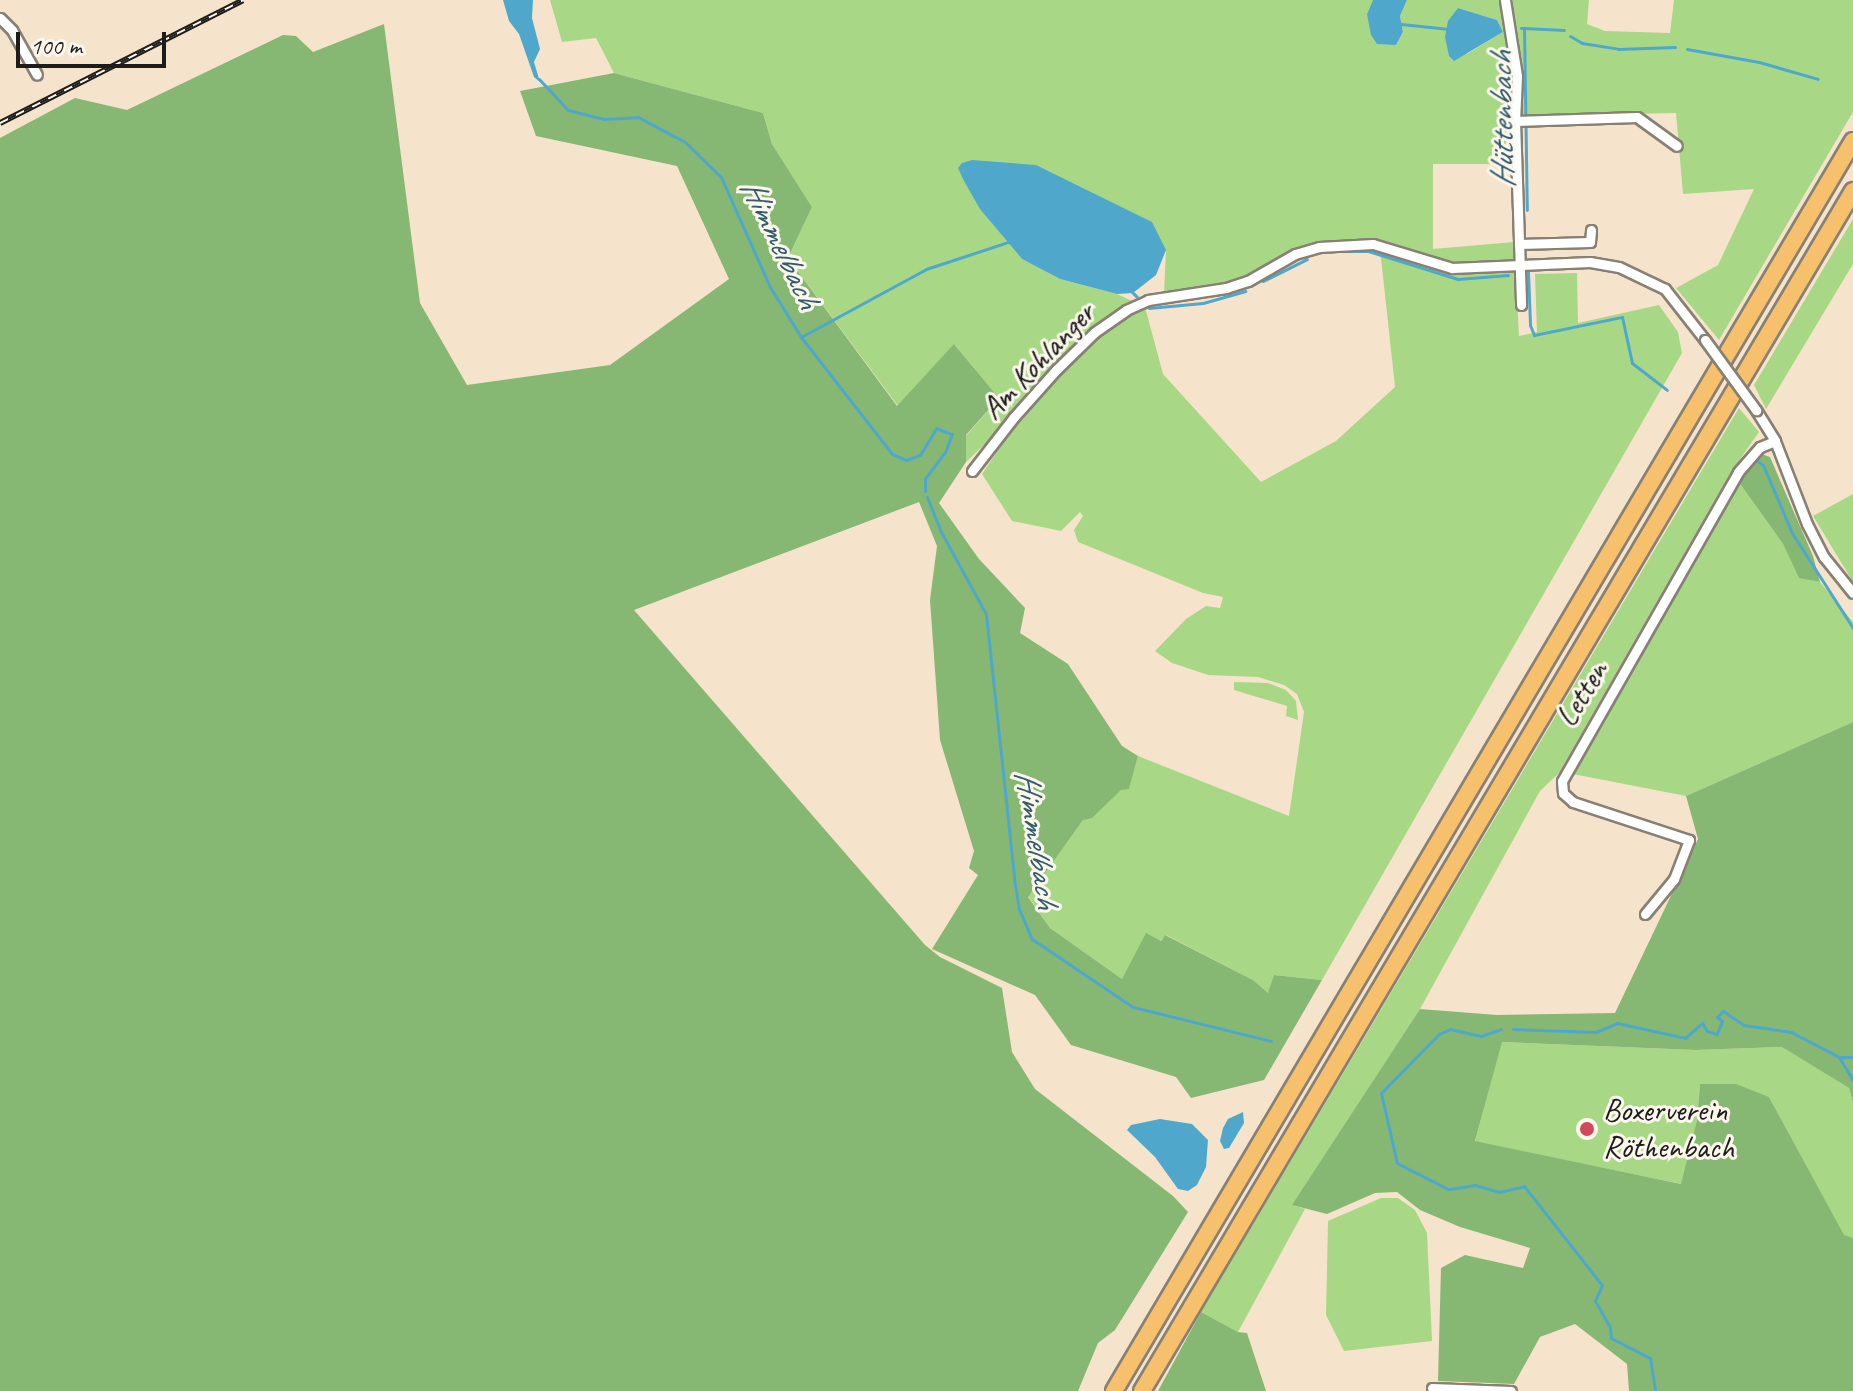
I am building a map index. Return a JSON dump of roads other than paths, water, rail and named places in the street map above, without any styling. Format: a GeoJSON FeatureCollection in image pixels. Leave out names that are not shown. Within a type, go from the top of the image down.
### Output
{"type":"FeatureCollection","features":[{"type":"Feature","properties":{"kind":"highway"},"geometry":{"type":"LineString","coordinates":[[1114,1391],[1853,141]]}},
{"type":"Feature","properties":{"kind":"highway"},"geometry":{"type":"LineString","coordinates":[[1142,1391],[1853,191]]}},
{"type":"Feature","properties":{"kind":"street"},"geometry":{"type":"LineString","coordinates":[[1505,0],[1515,54],[1521,305]]}},
{"type":"Feature","properties":{"kind":"street"},"geometry":{"type":"LineString","coordinates":[[0,18],[12,30],[37,75]]}},
{"type":"Feature","properties":{"kind":"street"},"geometry":{"type":"LineString","coordinates":[[1515,121],[1637,117],[1677,146]]}},
{"type":"Feature","properties":{"kind":"street"},"geometry":{"type":"LineString","coordinates":[[1519,244],[1590,242],[1591,230]]}},
{"type":"Feature","properties":{"kind":"street","name":"Am Kohlanger"},"geometry":{"type":"LineString","coordinates":[[972,471],[1014,417],[1095,332],[1126,310],[1148,300],[1226,288],[1248,281],[1295,254],[1340,243],[1373,244],[1452,268],[1520,265]]}},
{"type":"Feature","properties":{"kind":"street"},"geometry":{"type":"LineString","coordinates":[[1520,265],[1590,262],[1636,272],[1665,289],[1756,410],[1775,441],[1807,524],[1824,557],[1853,593]]}},
{"type":"Feature","properties":{"kind":"street","name":"Letten"},"geometry":{"type":"LineString","coordinates":[[1645,914],[1674,879],[1689,840],[1573,802],[1563,793],[1562,781],[1738,472],[1760,447],[1775,441]]}},
{"type":"Feature","properties":{"kind":"street"},"geometry":{"type":"LineString","coordinates":[[1432,1388],[1511,1391]]}},
{"type":"Feature","properties":{"kind":"water"},"geometry":{"type":"Polygon","coordinates":[[[503,0],[533,0],[532,18],[540,49],[534,62],[540,82],[534,77],[503,0]]]}},
{"type":"Feature","properties":{"kind":"water"},"geometry":{"type":"Polygon","coordinates":[[[1373,0],[1407,0],[1400,16],[1403,32],[1396,45],[1377,44],[1371,35],[1367,14],[1373,0]]]}},
{"type":"Feature","properties":{"kind":"water"},"geometry":{"type":"Polygon","coordinates":[[[1458,8],[1497,20],[1503,32],[1454,61],[1449,56],[1445,37],[1448,21],[1458,8]]]}},
{"type":"Feature","properties":{"kind":"water"},"geometry":{"type":"Polygon","coordinates":[[[972,160],[1036,165],[1152,222],[1166,250],[1156,275],[1133,293],[1117,294],[1060,279],[1022,259],[980,209],[964,181],[958,168],[972,160]]]}},
{"type":"Feature","properties":{"kind":"water"},"geometry":{"type":"Polygon","coordinates":[[[1243,1112],[1244,1123],[1229,1148],[1224,1149],[1220,1141],[1223,1128],[1228,1119],[1243,1112]]]}},
{"type":"Feature","properties":{"kind":"water"},"geometry":{"type":"Polygon","coordinates":[[[1160,1119],[1192,1124],[1208,1140],[1206,1167],[1197,1185],[1188,1191],[1178,1189],[1155,1157],[1127,1130],[1131,1125],[1160,1119]]]}},
{"type":"Feature","properties":{"kind":"waterway"},"geometry":{"type":"LineString","coordinates":[[1401,24],[1449,29]]}},
{"type":"Feature","properties":{"kind":"waterway"},"geometry":{"type":"LineString","coordinates":[[1521,28],[1564,30]]}},
{"type":"Feature","properties":{"kind":"waterway","name":"Hüttenbach"},"geometry":{"type":"LineString","coordinates":[[1524,28],[1527,210]]}},
{"type":"Feature","properties":{"kind":"waterway"},"geometry":{"type":"LineString","coordinates":[[1570,36],[1582,43],[1618,49],[1675,47]]}},
{"type":"Feature","properties":{"kind":"waterway"},"geometry":{"type":"LineString","coordinates":[[1687,49],[1759,62],[1818,79]]}},
{"type":"Feature","properties":{"kind":"waterway","name":"Himmelbach"},"geometry":{"type":"LineString","coordinates":[[539,79],[568,110],[603,119],[638,117],[685,142],[721,177],[770,287],[801,337],[892,454],[906,460],[920,455],[936,428],[952,434],[945,452],[925,479],[925,491]]}},
{"type":"Feature","properties":{"kind":"waterway"},"geometry":{"type":"LineString","coordinates":[[801,337],[926,269],[1008,242]]}},
{"type":"Feature","properties":{"kind":"waterway"},"geometry":{"type":"LineString","coordinates":[[1327,251],[1368,251],[1458,279],[1508,275]]}},
{"type":"Feature","properties":{"kind":"waterway"},"geometry":{"type":"LineString","coordinates":[[1263,281],[1307,259]]}},
{"type":"Feature","properties":{"kind":"waterway","name":"Hüttenbach"},"geometry":{"type":"LineString","coordinates":[[1528,272],[1530,325],[1534,335],[1622,317],[1632,363],[1667,390]]}},
{"type":"Feature","properties":{"kind":"waterway"},"geometry":{"type":"LineString","coordinates":[[1131,291],[1137,297]]}},
{"type":"Feature","properties":{"kind":"waterway"},"geometry":{"type":"LineString","coordinates":[[1149,308],[1203,303],[1245,291]]}},
{"type":"Feature","properties":{"kind":"waterway"},"geometry":{"type":"LineString","coordinates":[[1757,461],[1763,465],[1792,533],[1853,628]]}},
{"type":"Feature","properties":{"kind":"waterway","name":"Himmelbach"},"geometry":{"type":"LineString","coordinates":[[927,497],[940,530],[986,614],[1014,878],[1019,909],[1032,939],[1133,1007],[1271,1041]]}},
{"type":"Feature","properties":{"kind":"waterway","name":"Himmelbach"},"geometry":{"type":"LineString","coordinates":[[1513,1029],[1596,1032],[1617,1023],[1685,1038],[1702,1023],[1707,1031],[1717,1034],[1722,1021],[1717,1017],[1723,1011],[1744,1025],[1791,1032],[1839,1057],[1853,1080]]}},
{"type":"Feature","properties":{"kind":"waterway","name":"Himmelbach"},"geometry":{"type":"LineString","coordinates":[[1448,1189],[1397,1163],[1381,1093],[1439,1034],[1450,1029],[1481,1036],[1501,1029]]}},
{"type":"Feature","properties":{"kind":"waterway"},"geometry":{"type":"LineString","coordinates":[[1841,1057],[1853,1057]]}},
{"type":"Feature","properties":{"kind":"waterway","name":"Himmelbach"},"geometry":{"type":"LineString","coordinates":[[1450,1189],[1475,1185],[1499,1192],[1524,1186],[1602,1285],[1595,1301],[1610,1327],[1611,1338],[1650,1358],[1655,1391]]}},
{"type":"Feature","properties":{"kind":"railway"},"geometry":{"type":"LineString","coordinates":[[0,123],[243,0]]}},
{"type":"Feature","properties":{"kind":"place","name":"Boxerverein Röthenbach"},"geometry":{"type":"Point","coordinates":[1587,1129]}}]}
